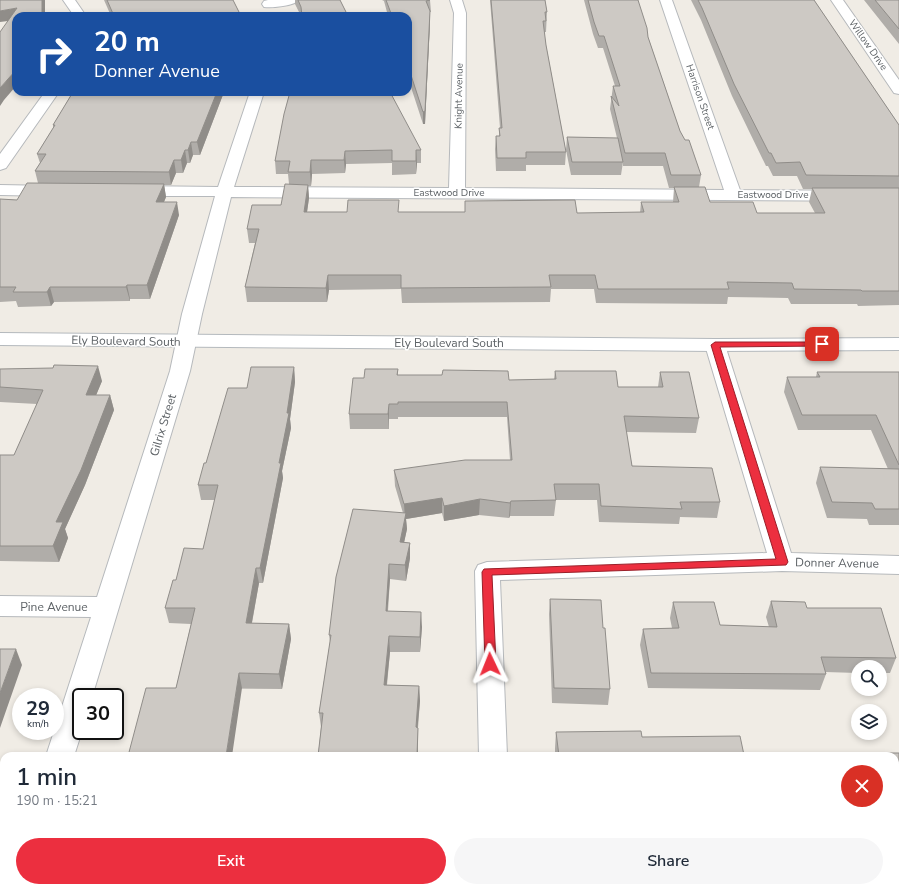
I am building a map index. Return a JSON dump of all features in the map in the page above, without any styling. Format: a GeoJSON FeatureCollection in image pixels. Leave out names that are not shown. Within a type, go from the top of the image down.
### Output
{"type":"FeatureCollection","features":[{"type":"Feature","properties":{"kind":"street"},"geometry":{"type":"LineString","coordinates":[[68,0],[77,12]]}},
{"type":"Feature","properties":{"kind":"street"},"geometry":{"type":"LineString","coordinates":[[268,7],[293,0]]}},
{"type":"Feature","properties":{"kind":"street","name":"Knight Avenue"},"geometry":{"type":"LineString","coordinates":[[456,0],[460,13],[458,174],[456,193]]}},
{"type":"Feature","properties":{"kind":"street","name":"Harrison Street"},"geometry":{"type":"LineString","coordinates":[[666,0],[734,195]]}},
{"type":"Feature","properties":{"kind":"street","name":"Willow Drive"},"geometry":{"type":"LineString","coordinates":[[837,0],[899,90]]}},
{"type":"Feature","properties":{"kind":"street"},"geometry":{"type":"LineString","coordinates":[[0,165],[49,96]]}},
{"type":"Feature","properties":{"kind":"street","name":"Gilrix Street"},"geometry":{"type":"LineString","coordinates":[[61,752],[182,366],[192,314],[224,192],[256,96]]}},
{"type":"Feature","properties":{"kind":"street"},"geometry":{"type":"LineString","coordinates":[[0,190],[72,191]]}},
{"type":"Feature","properties":{"kind":"street","name":"Eastwood Drive"},"geometry":{"type":"LineString","coordinates":[[120,191],[899,196]]}},
{"type":"Feature","properties":{"kind":"street","name":"Ely Boulevard South"},"geometry":{"type":"LineString","coordinates":[[0,339],[187,342],[715,345],[899,344]]}},
{"type":"Feature","properties":{"kind":"street"},"geometry":{"type":"LineString","coordinates":[[715,345],[782,562]]}},
{"type":"Feature","properties":{"kind":"street","name":"Donner Avenue"},"geometry":{"type":"LineString","coordinates":[[493,752],[487,572],[782,562],[899,564]]}},
{"type":"Feature","properties":{"kind":"street","name":"Pine Avenue"},"geometry":{"type":"LineString","coordinates":[[0,606],[107,607]]}},
{"type":"Feature","properties":{"kind":"building"},"geometry":{"type":"Polygon","coordinates":[[[0,0],[42,0],[42,12],[14,12],[17,8],[0,11],[0,0]]]}},
{"type":"Feature","properties":{"kind":"building"},"geometry":{"type":"Polygon","coordinates":[[[107,0],[233,0],[239,12],[112,12],[107,0]]]}},
{"type":"Feature","properties":{"kind":"building"},"geometry":{"type":"Polygon","coordinates":[[[298,0],[340,0],[346,12],[302,12],[298,0]]]}},
{"type":"Feature","properties":{"kind":"building"},"geometry":{"type":"Polygon","coordinates":[[[386,0],[430,0],[426,1],[430,11],[425,111],[423,112],[412,78],[412,12],[390,12],[386,0]]]}},
{"type":"Feature","properties":{"kind":"building"},"geometry":{"type":"Polygon","coordinates":[[[491,0],[545,0],[547,12],[545,12],[546,21],[543,21],[546,45],[566,152],[526,152],[526,158],[497,158],[496,136],[500,136],[499,128],[502,128],[491,0]]]}},
{"type":"Feature","properties":{"kind":"building"},"geometry":{"type":"Polygon","coordinates":[[[588,0],[638,0],[647,28],[648,37],[680,131],[685,140],[689,140],[701,175],[671,175],[665,153],[625,153],[611,96],[619,106],[613,86],[620,86],[604,36],[599,36],[588,0]]]}},
{"type":"Feature","properties":{"kind":"building"},"geometry":{"type":"Polygon","coordinates":[[[698,0],[814,0],[899,125],[899,176],[806,175],[800,162],[776,163],[771,153],[769,153],[734,84],[698,0]]]}},
{"type":"Feature","properties":{"kind":"building"},"geometry":{"type":"Polygon","coordinates":[[[875,0],[899,0],[899,29],[875,0]]]}},
{"type":"Feature","properties":{"kind":"building"},"geometry":{"type":"Polygon","coordinates":[[[12,15],[12,74],[0,88],[0,32],[12,15]]]}},
{"type":"Feature","properties":{"kind":"building"},"geometry":{"type":"Polygon","coordinates":[[[71,96],[215,96],[197,142],[191,142],[188,150],[185,150],[181,160],[174,160],[169,172],[35,171],[46,154],[37,154],[55,125],[53,125],[71,96]]]}},
{"type":"Feature","properties":{"kind":"building"},"geometry":{"type":"Polygon","coordinates":[[[289,96],[392,96],[421,150],[416,150],[416,161],[392,161],[392,150],[345,151],[344,160],[311,160],[310,172],[288,172],[290,161],[275,161],[289,96]]]}},
{"type":"Feature","properties":{"kind":"building"},"geometry":{"type":"Polygon","coordinates":[[[567,137],[618,138],[623,162],[572,162],[567,137]]]}},
{"type":"Feature","properties":{"kind":"building"},"geometry":{"type":"Polygon","coordinates":[[[27,183],[164,184],[156,202],[177,202],[147,285],[127,285],[126,287],[50,287],[47,292],[13,292],[16,287],[0,287],[0,199],[17,200],[27,183]]]}},
{"type":"Feature","properties":{"kind":"building"},"geometry":{"type":"Polygon","coordinates":[[[285,184],[308,185],[304,212],[347,212],[348,200],[399,200],[398,212],[465,212],[465,201],[575,200],[577,213],[644,212],[641,202],[679,202],[674,187],[705,187],[710,202],[753,202],[757,213],[825,213],[812,188],[899,188],[899,291],[794,289],[792,283],[727,282],[729,289],[598,289],[595,275],[549,275],[551,287],[401,288],[401,275],[328,275],[326,288],[245,287],[259,229],[247,229],[252,205],[281,205],[285,184]]]}},
{"type":"Feature","properties":{"kind":"building"},"geometry":{"type":"Polygon","coordinates":[[[54,365],[98,366],[86,395],[110,395],[81,470],[56,522],[63,522],[53,546],[0,546],[0,455],[14,455],[43,390],[0,387],[0,369],[53,368],[54,365]]]}},
{"type":"Feature","properties":{"kind":"building"},"geometry":{"type":"Polygon","coordinates":[[[251,367],[294,367],[287,413],[289,413],[279,463],[281,463],[260,568],[256,568],[246,623],[289,624],[279,674],[239,673],[227,752],[129,752],[146,688],[176,688],[195,608],[165,608],[173,580],[176,580],[184,548],[203,549],[218,485],[198,485],[228,388],[247,388],[251,367]]]}},
{"type":"Feature","properties":{"kind":"building"},"geometry":{"type":"Polygon","coordinates":[[[365,369],[398,369],[397,375],[442,375],[443,370],[508,371],[509,380],[556,379],[555,371],[616,371],[618,387],[663,387],[660,372],[689,372],[699,418],[624,416],[632,466],[712,468],[720,502],[680,502],[682,509],[601,506],[599,484],[554,484],[556,500],[511,501],[510,503],[480,499],[444,506],[442,498],[404,504],[394,470],[465,460],[512,460],[507,402],[398,402],[398,404],[389,404],[388,414],[349,414],[353,378],[364,378],[365,369]]]}},
{"type":"Feature","properties":{"kind":"building"},"geometry":{"type":"Polygon","coordinates":[[[817,372],[899,372],[899,465],[876,415],[802,415],[787,377],[820,377],[817,372]]]}},
{"type":"Feature","properties":{"kind":"building"},"geometry":{"type":"Polygon","coordinates":[[[820,467],[899,469],[899,509],[875,509],[872,503],[832,502],[820,467]]]}},
{"type":"Feature","properties":{"kind":"building"},"geometry":{"type":"Polygon","coordinates":[[[353,509],[406,513],[400,542],[410,543],[405,565],[389,564],[386,611],[421,612],[420,637],[389,636],[384,685],[419,686],[416,727],[418,728],[417,752],[318,752],[323,713],[319,713],[331,635],[329,635],[336,577],[353,509]]]}},
{"type":"Feature","properties":{"kind":"building"},"geometry":{"type":"Polygon","coordinates":[[[550,599],[601,600],[610,689],[554,688],[550,599]]]}},
{"type":"Feature","properties":{"kind":"building"},"geometry":{"type":"Polygon","coordinates":[[[771,601],[805,602],[807,608],[881,608],[896,658],[821,657],[826,674],[651,673],[643,629],[679,628],[673,602],[714,602],[720,625],[777,627],[771,601]]]}},
{"type":"Feature","properties":{"kind":"building"},"geometry":{"type":"Polygon","coordinates":[[[0,649],[16,649],[0,693],[0,649]]]}},
{"type":"Feature","properties":{"kind":"building"},"geometry":{"type":"Polygon","coordinates":[[[641,731],[642,737],[740,736],[743,752],[558,752],[556,732],[641,731]]]}},
{"type":"Feature","properties":{"kind":"route"},"geometry":{"type":"LineString","coordinates":[[490,664],[487,572],[782,562],[715,345],[822,344]]}}]}
